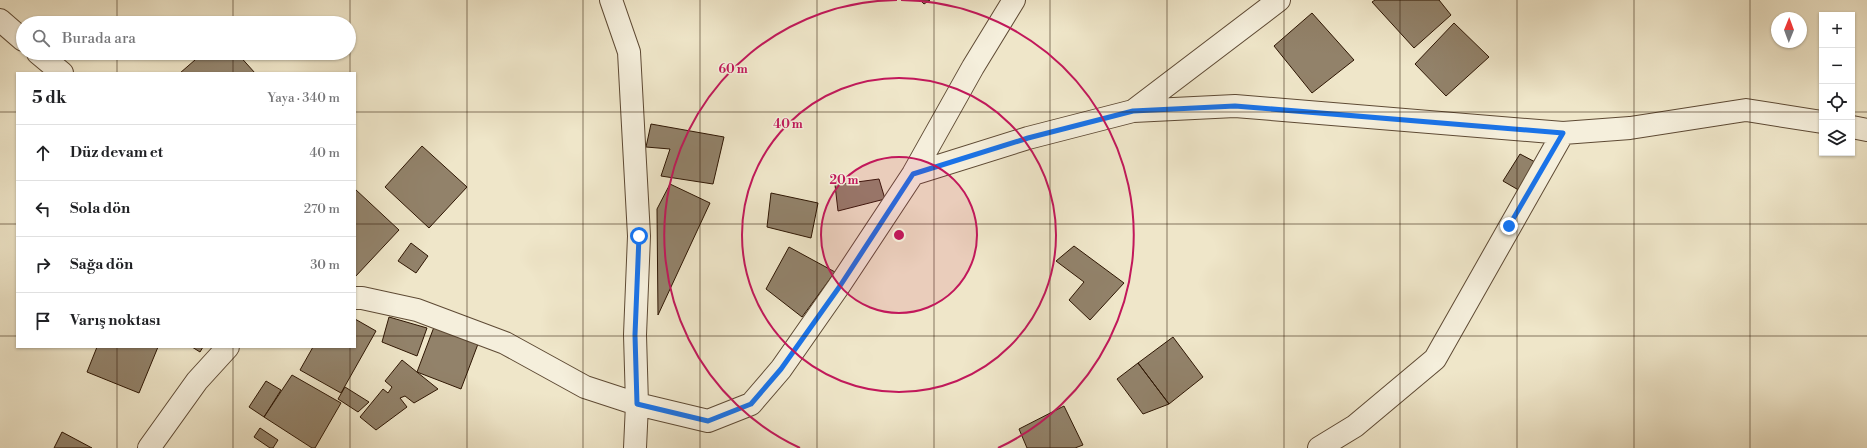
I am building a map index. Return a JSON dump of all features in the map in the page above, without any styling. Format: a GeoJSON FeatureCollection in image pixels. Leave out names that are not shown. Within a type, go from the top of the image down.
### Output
{"type":"FeatureCollection","features":[{"type":"Feature","properties":{"kind":"street"},"geometry":{"type":"LineString","coordinates":[[611,0],[629,52],[639,236],[635,335],[637,404],[635,448]]}},
{"type":"Feature","properties":{"kind":"street"},"geometry":{"type":"LineString","coordinates":[[356,298],[417,310],[505,343],[585,387],[637,404],[708,421],[751,404],[781,369],[840,286],[913,174],[973,68],[1014,0]]}},
{"type":"Feature","properties":{"kind":"street"},"geometry":{"type":"LineString","coordinates":[[1133,111],[1279,0]]}},
{"type":"Feature","properties":{"kind":"street"},"geometry":{"type":"LineString","coordinates":[[0,20],[16,34]]}},
{"type":"Feature","properties":{"kind":"street"},"geometry":{"type":"LineString","coordinates":[[46,60],[61,72]]}},
{"type":"Feature","properties":{"kind":"street"},"geometry":{"type":"LineString","coordinates":[[913,174],[1028,138],[1133,111],[1235,106],[1563,133],[1630,128],[1746,110],[1819,122]]}},
{"type":"Feature","properties":{"kind":"street"},"geometry":{"type":"LineString","coordinates":[[1855,128],[1867,130]]}},
{"type":"Feature","properties":{"kind":"street"},"geometry":{"type":"LineString","coordinates":[[1319,448],[1355,426],[1434,360],[1563,133]]}},
{"type":"Feature","properties":{"kind":"street"},"geometry":{"type":"LineString","coordinates":[[149,448],[197,381],[227,348]]}},
{"type":"Feature","properties":{"kind":"building"},"geometry":{"type":"Polygon","coordinates":[[[920,0],[930,0],[924,4],[920,0]]]}},
{"type":"Feature","properties":{"kind":"building"},"geometry":{"type":"Polygon","coordinates":[[[1375,0],[1439,0],[1451,15],[1414,48],[1372,2],[1375,0]]]}},
{"type":"Feature","properties":{"kind":"building"},"geometry":{"type":"Polygon","coordinates":[[[1312,13],[1354,60],[1312,93],[1274,46],[1312,13]]]}},
{"type":"Feature","properties":{"kind":"building"},"geometry":{"type":"Polygon","coordinates":[[[1454,23],[1489,57],[1446,96],[1415,64],[1454,23]]]}},
{"type":"Feature","properties":{"kind":"building"},"geometry":{"type":"Polygon","coordinates":[[[195,60],[243,60],[254,72],[181,72],[195,60]]]}},
{"type":"Feature","properties":{"kind":"building"},"geometry":{"type":"Polygon","coordinates":[[[651,124],[724,137],[713,184],[661,176],[670,149],[646,147],[651,124]]]}},
{"type":"Feature","properties":{"kind":"building"},"geometry":{"type":"Polygon","coordinates":[[[422,146],[467,187],[429,228],[385,187],[422,146]]]}},
{"type":"Feature","properties":{"kind":"building"},"geometry":{"type":"Polygon","coordinates":[[[1520,154],[1537,163],[1522,192],[1503,181],[1520,154]]]}},
{"type":"Feature","properties":{"kind":"building"},"geometry":{"type":"Polygon","coordinates":[[[879,179],[885,199],[838,211],[835,185],[879,179]]]}},
{"type":"Feature","properties":{"kind":"building"},"geometry":{"type":"Polygon","coordinates":[[[670,184],[710,203],[658,315],[657,209],[670,184]]]}},
{"type":"Feature","properties":{"kind":"building"},"geometry":{"type":"Polygon","coordinates":[[[356,190],[399,230],[356,276],[356,190]]]}},
{"type":"Feature","properties":{"kind":"building"},"geometry":{"type":"Polygon","coordinates":[[[771,193],[818,203],[811,238],[767,227],[771,193]]]}},
{"type":"Feature","properties":{"kind":"building"},"geometry":{"type":"Polygon","coordinates":[[[411,243],[428,256],[416,273],[398,261],[411,243]]]}},
{"type":"Feature","properties":{"kind":"building"},"geometry":{"type":"Polygon","coordinates":[[[1074,246],[1124,283],[1090,320],[1069,300],[1084,282],[1056,261],[1074,246]]]}},
{"type":"Feature","properties":{"kind":"building"},"geometry":{"type":"Polygon","coordinates":[[[789,247],[835,272],[802,317],[766,289],[789,247]]]}},
{"type":"Feature","properties":{"kind":"building"},"geometry":{"type":"Polygon","coordinates":[[[389,317],[427,328],[417,356],[382,342],[389,317]]]}},
{"type":"Feature","properties":{"kind":"building"},"geometry":{"type":"Polygon","coordinates":[[[356,320],[376,331],[341,393],[300,370],[312,348],[356,348],[356,320]]]}},
{"type":"Feature","properties":{"kind":"building"},"geometry":{"type":"Polygon","coordinates":[[[434,327],[478,344],[461,389],[417,372],[434,327]]]}},
{"type":"Feature","properties":{"kind":"building"},"geometry":{"type":"Polygon","coordinates":[[[1173,337],[1203,377],[1169,404],[1138,363],[1173,337]]]}},
{"type":"Feature","properties":{"kind":"building"},"geometry":{"type":"Polygon","coordinates":[[[97,348],[158,348],[139,393],[87,372],[97,348]]]}},
{"type":"Feature","properties":{"kind":"building"},"geometry":{"type":"Polygon","coordinates":[[[194,348],[202,348],[200,352],[194,348]]]}},
{"type":"Feature","properties":{"kind":"building"},"geometry":{"type":"Polygon","coordinates":[[[402,360],[438,389],[414,403],[405,396],[400,398],[407,407],[376,430],[360,417],[383,389],[388,393],[392,387],[385,381],[402,360]]]}},
{"type":"Feature","properties":{"kind":"building"},"geometry":{"type":"Polygon","coordinates":[[[1138,363],[1169,404],[1143,414],[1117,379],[1138,363]]]}},
{"type":"Feature","properties":{"kind":"building"},"geometry":{"type":"Polygon","coordinates":[[[292,375],[341,403],[315,448],[312,448],[264,417],[292,375]]]}},
{"type":"Feature","properties":{"kind":"building"},"geometry":{"type":"Polygon","coordinates":[[[266,381],[281,390],[264,417],[249,407],[266,381]]]}},
{"type":"Feature","properties":{"kind":"building"},"geometry":{"type":"Polygon","coordinates":[[[345,387],[369,402],[358,412],[338,399],[345,387]]]}},
{"type":"Feature","properties":{"kind":"building"},"geometry":{"type":"Polygon","coordinates":[[[1064,406],[1083,445],[1075,448],[1027,448],[1019,429],[1064,406]]]}},
{"type":"Feature","properties":{"kind":"building"},"geometry":{"type":"Polygon","coordinates":[[[260,428],[278,440],[273,448],[270,448],[254,437],[260,428]]]}},
{"type":"Feature","properties":{"kind":"building"},"geometry":{"type":"Polygon","coordinates":[[[62,432],[92,448],[54,448],[62,432]]]}},
{"type":"Feature","properties":{"kind":"route"},"geometry":{"type":"LineString","coordinates":[[639,236],[635,335],[637,404],[708,421],[751,404],[781,369],[840,286],[913,174],[1028,138],[1133,111],[1235,106],[1563,133],[1509,226]]}}]}
